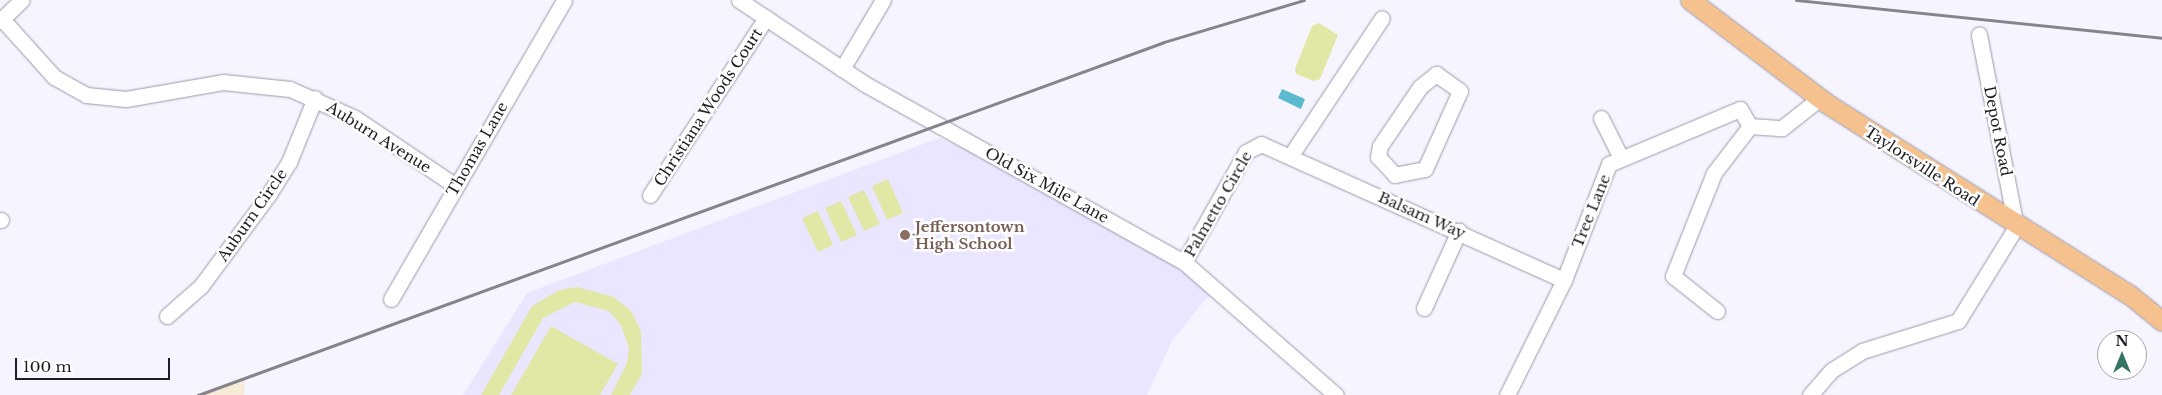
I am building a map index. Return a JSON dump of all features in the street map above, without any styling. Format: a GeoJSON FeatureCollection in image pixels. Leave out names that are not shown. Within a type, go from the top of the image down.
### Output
{"type":"FeatureCollection","features":[{"type":"Feature","properties":{"kind":"main road","name":"Taylorsville Road"},"geometry":{"type":"LineString","coordinates":[[1690,0],[1820,98],[2016,227],[2123,291],[2162,321]]}},
{"type":"Feature","properties":{"kind":"street"},"geometry":{"type":"LineString","coordinates":[[1,20],[22,0]]}},
{"type":"Feature","properties":{"kind":"street","name":"Thomas Lane"},"geometry":{"type":"LineString","coordinates":[[391,299],[564,0]]}},
{"type":"Feature","properties":{"kind":"street","name":"Old Six Mile Lane"},"geometry":{"type":"LineString","coordinates":[[739,0],[842,69],[1184,262],[1336,395]]}},
{"type":"Feature","properties":{"kind":"street"},"geometry":{"type":"LineString","coordinates":[[842,69],[883,0]]}},
{"type":"Feature","properties":{"kind":"street","name":"Christiana Woods Court"},"geometry":{"type":"LineString","coordinates":[[650,195],[766,18]]}},
{"type":"Feature","properties":{"kind":"street"},"geometry":{"type":"LineString","coordinates":[[1286,153],[1382,18]]}},
{"type":"Feature","properties":{"kind":"street","name":"Auburn Avenue"},"geometry":{"type":"LineString","coordinates":[[1,20],[54,77],[92,96],[126,100],[223,82],[260,84],[315,98],[355,118],[456,186]]}},
{"type":"Feature","properties":{"kind":"street","name":"Depot Road"},"geometry":{"type":"LineString","coordinates":[[1979,35],[2016,227]]}},
{"type":"Feature","properties":{"kind":"street"},"geometry":{"type":"LineString","coordinates":[[1428,77],[1445,78],[1460,91],[1424,168],[1395,175],[1378,157],[1380,146],[1428,77]]}},
{"type":"Feature","properties":{"kind":"street","name":"Auburn Circle"},"geometry":{"type":"LineString","coordinates":[[167,316],[201,286],[269,194],[289,162],[315,98]]}},
{"type":"Feature","properties":{"kind":"street"},"geometry":{"type":"LineString","coordinates":[[1717,311],[1673,276],[1714,172],[1750,126],[1782,128],[1820,98]]}},
{"type":"Feature","properties":{"kind":"street","name":"Tree Lane"},"geometry":{"type":"LineString","coordinates":[[1507,395],[1564,280],[1610,164],[1740,110],[1750,126]]}},
{"type":"Feature","properties":{"kind":"street"},"geometry":{"type":"LineString","coordinates":[[1601,118],[1621,158]]}},
{"type":"Feature","properties":{"kind":"street","name":"Palmetto Circle"},"geometry":{"type":"LineString","coordinates":[[1184,262],[1249,148],[1261,144],[1286,153]]}},
{"type":"Feature","properties":{"kind":"street","name":"Balsam Way"},"geometry":{"type":"LineString","coordinates":[[1286,153],[1564,280]]}},
{"type":"Feature","properties":{"kind":"street"},"geometry":{"type":"LineString","coordinates":[[1385,198],[1395,175]]}},
{"type":"Feature","properties":{"kind":"street"},"geometry":{"type":"LineString","coordinates":[[1810,395],[1832,370],[1862,351],[1958,320],[2016,227]]}},
{"type":"Feature","properties":{"kind":"street"},"geometry":{"type":"LineString","coordinates":[[1424,308],[1459,231]]}},
{"type":"Feature","properties":{"kind":"shaded area","name":"Jeffersontown High School"},"geometry":{"type":"Polygon","coordinates":[[[939,138],[1042,183],[1215,288],[1172,341],[1147,395],[463,395],[527,293],[939,138]]]}},
{"type":"Feature","properties":{"kind":"shaded area"},"geometry":{"type":"Polygon","coordinates":[[[245,378],[244,395],[198,395],[245,378]]]}},
{"type":"Feature","properties":{"kind":"green space"},"geometry":{"type":"Polygon","coordinates":[[[1319,23],[1338,35],[1320,79],[1314,81],[1296,74],[1295,69],[1312,26],[1319,23]]]}},
{"type":"Feature","properties":{"kind":"green space"},"geometry":{"type":"Polygon","coordinates":[[[888,179],[903,213],[887,220],[872,186],[888,179]]]}},
{"type":"Feature","properties":{"kind":"green space"},"geometry":{"type":"Polygon","coordinates":[[[864,190],[880,224],[864,231],[848,197],[864,190]]]}},
{"type":"Feature","properties":{"kind":"green space"},"geometry":{"type":"Polygon","coordinates":[[[841,201],[857,235],[841,242],[825,208],[841,201]]]}},
{"type":"Feature","properties":{"kind":"green space"},"geometry":{"type":"Polygon","coordinates":[[[818,211],[833,245],[818,252],[802,218],[818,211]]]}},
{"type":"Feature","properties":{"kind":"green space"},"geometry":{"type":"Polygon","coordinates":[[[577,287],[614,297],[631,311],[641,331],[642,374],[630,395],[611,395],[627,363],[629,348],[621,325],[609,311],[575,302],[543,318],[499,395],[481,395],[532,306],[559,290],[577,287]]]}},
{"type":"Feature","properties":{"kind":"green space"},"geometry":{"type":"Polygon","coordinates":[[[551,326],[618,364],[600,395],[511,395],[551,326]]]}},
{"type":"Feature","properties":{"kind":"water"},"geometry":{"type":"Polygon","coordinates":[[[1282,89],[1305,99],[1301,109],[1278,98],[1282,89]]]}},
{"type":"Feature","properties":{"kind":"railway"},"geometry":{"type":"LineString","coordinates":[[198,395],[1164,42],[1304,0]]}},
{"type":"Feature","properties":{"kind":"railway"},"geometry":{"type":"LineString","coordinates":[[1796,0],[2162,38]]}},
{"type":"Feature","properties":{"kind":"place","name":"Jeffersontown High School"},"geometry":{"type":"Point","coordinates":[905,235]}}]}
